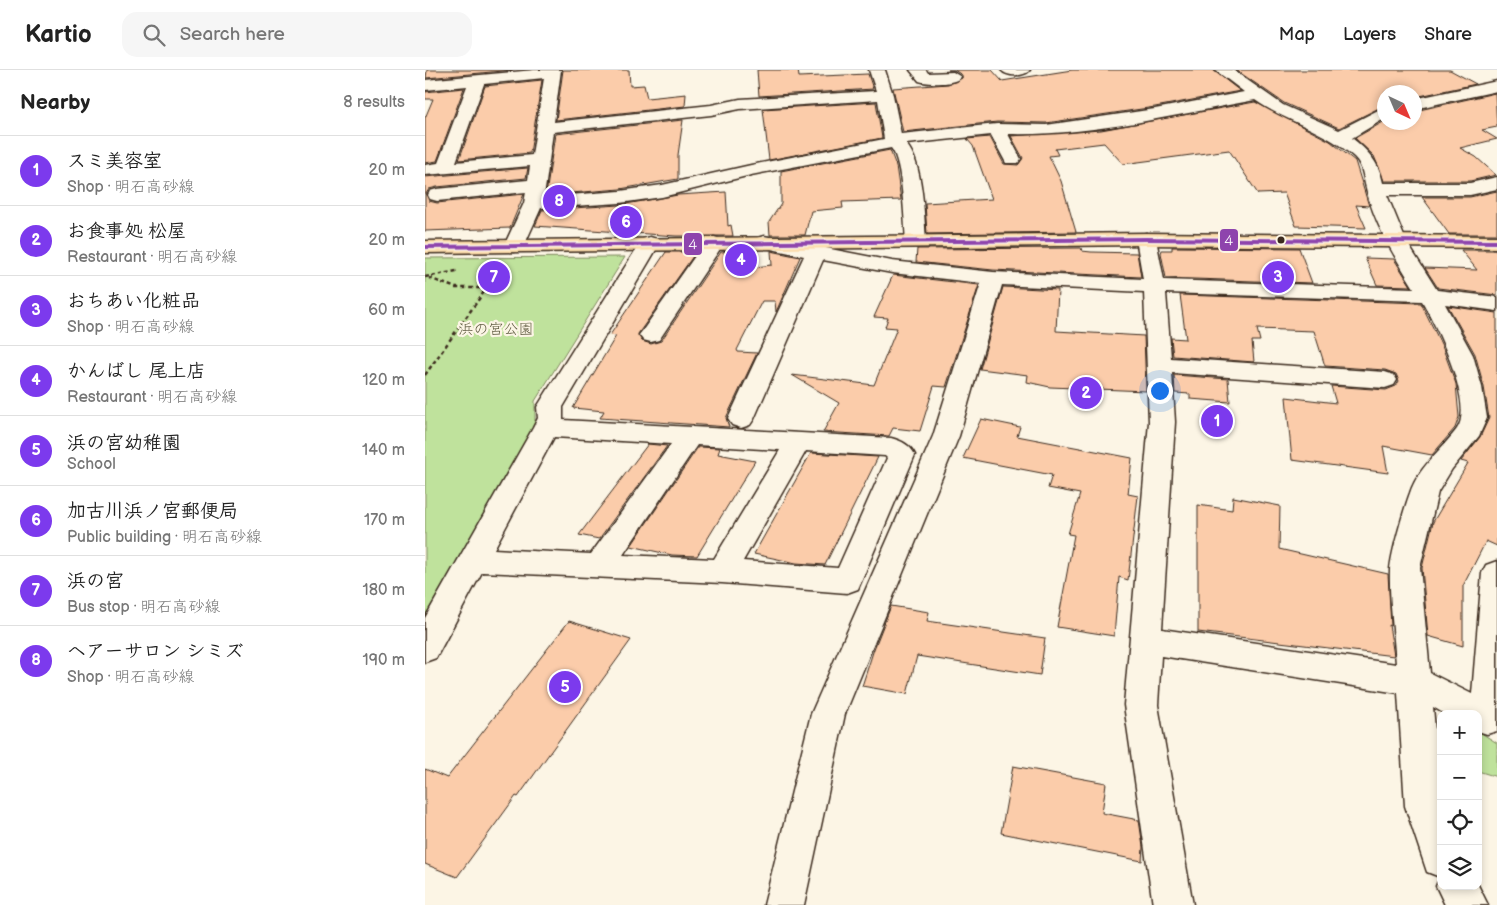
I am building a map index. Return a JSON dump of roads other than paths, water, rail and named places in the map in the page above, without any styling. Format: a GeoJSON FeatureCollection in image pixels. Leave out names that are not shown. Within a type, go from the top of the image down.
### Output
{"type":"FeatureCollection","features":[{"type":"Feature","properties":{"kind":"main road"},"geometry":{"type":"LineString","coordinates":[[425,246],[1146,239],[1497,242]]}},
{"type":"Feature","properties":{"kind":"street"},"geometry":{"type":"LineString","coordinates":[[877,70],[885,95],[894,141],[904,152],[912,194],[916,240]]}},
{"type":"Feature","properties":{"kind":"street"},"geometry":{"type":"LineString","coordinates":[[918,70],[924,78],[953,77]]}},
{"type":"Feature","properties":{"kind":"street"},"geometry":{"type":"LineString","coordinates":[[1009,70],[1022,70]]}},
{"type":"Feature","properties":{"kind":"street"},"geometry":{"type":"LineString","coordinates":[[1223,70],[1277,108],[1340,137],[1363,155],[1372,171],[1375,190],[1396,241],[1427,295],[1446,323],[1461,355],[1470,387],[1474,418],[1470,430],[1443,462],[1424,491],[1405,568],[1423,806],[1437,846]]}},
{"type":"Feature","properties":{"kind":"street"},"geometry":{"type":"LineString","coordinates":[[425,85],[552,72],[535,194],[514,246]]}},
{"type":"Feature","properties":{"kind":"street"},"geometry":{"type":"LineString","coordinates":[[445,168],[477,81]]}},
{"type":"Feature","properties":{"kind":"street"},"geometry":{"type":"LineString","coordinates":[[1422,102],[1497,86]]}},
{"type":"Feature","properties":{"kind":"street"},"geometry":{"type":"LineString","coordinates":[[437,195],[535,194],[620,197],[662,191],[751,170],[894,141],[997,129],[1046,130],[1073,127],[1155,114],[1259,94]]}},
{"type":"Feature","properties":{"kind":"street"},"geometry":{"type":"LineString","coordinates":[[544,128],[711,110],[740,104],[885,95]]}},
{"type":"Feature","properties":{"kind":"street"},"geometry":{"type":"LineString","coordinates":[[1340,137],[1377,116]]}},
{"type":"Feature","properties":{"kind":"street"},"geometry":{"type":"LineString","coordinates":[[619,138],[621,120]]}},
{"type":"Feature","properties":{"kind":"street"},"geometry":{"type":"LineString","coordinates":[[997,129],[1012,159]]}},
{"type":"Feature","properties":{"kind":"street"},"geometry":{"type":"LineString","coordinates":[[425,170],[539,160]]}},
{"type":"Feature","properties":{"kind":"street"},"geometry":{"type":"LineString","coordinates":[[1375,190],[1470,189],[1497,183]]}},
{"type":"Feature","properties":{"kind":"street"},"geometry":{"type":"LineString","coordinates":[[1146,239],[1155,286],[1161,422],[1141,705],[1173,905]]}},
{"type":"Feature","properties":{"kind":"street"},"geometry":{"type":"LineString","coordinates":[[651,335],[714,242]]}},
{"type":"Feature","properties":{"kind":"street"},"geometry":{"type":"LineString","coordinates":[[763,242],[891,267],[993,278],[1289,292],[1427,295],[1497,304]]}},
{"type":"Feature","properties":{"kind":"street"},"geometry":{"type":"LineString","coordinates":[[425,648],[546,428],[551,418],[550,407],[650,243]]}},
{"type":"Feature","properties":{"kind":"street"},"geometry":{"type":"LineString","coordinates":[[741,419],[816,252]]}},
{"type":"Feature","properties":{"kind":"street"},"geometry":{"type":"LineString","coordinates":[[784,905],[828,714],[946,436],[993,278]]}},
{"type":"Feature","properties":{"kind":"street"},"geometry":{"type":"LineString","coordinates":[[1158,365],[1385,380]]}},
{"type":"Feature","properties":{"kind":"street"},"geometry":{"type":"LineString","coordinates":[[475,560],[722,571],[847,581],[902,455],[891,447],[546,428]]}},
{"type":"Feature","properties":{"kind":"street"},"geometry":{"type":"LineString","coordinates":[[599,566],[690,436]]}},
{"type":"Feature","properties":{"kind":"street"},"geometry":{"type":"LineString","coordinates":[[722,571],[798,442]]}},
{"type":"Feature","properties":{"kind":"street"},"geometry":{"type":"LineString","coordinates":[[1146,640],[1414,681],[1485,718],[1497,573]]}},
{"type":"Feature","properties":{"kind":"street"},"geometry":{"type":"LineString","coordinates":[[1459,890],[1468,905]]}},
{"type":"Feature","properties":{"kind":"place","name":"ヘアーサロン シミズ"},"geometry":{"type":"Point","coordinates":[559,201]}},
{"type":"Feature","properties":{"kind":"place","name":"加古川浜ノ宮郵便局"},"geometry":{"type":"Point","coordinates":[626,222]}},
{"type":"Feature","properties":{"kind":"place","name":"かんばし 尾上店"},"geometry":{"type":"Point","coordinates":[741,260]}},
{"type":"Feature","properties":{"kind":"place","name":"浜の宮"},"geometry":{"type":"Point","coordinates":[494,277]}},
{"type":"Feature","properties":{"kind":"place","name":"おちあい化粧品"},"geometry":{"type":"Point","coordinates":[1278,277]}},
{"type":"Feature","properties":{"kind":"place","name":"お食事処 松屋"},"geometry":{"type":"Point","coordinates":[1086,393]}},
{"type":"Feature","properties":{"kind":"place","name":"スミ美容室"},"geometry":{"type":"Point","coordinates":[1217,421]}},
{"type":"Feature","properties":{"kind":"place","name":"浜の宮幼稚園"},"geometry":{"type":"Point","coordinates":[565,687]}},
{"type":"Feature","properties":{"kind":"park label","name":"浜の宮公園"},"geometry":{"type":"Point","coordinates":[496,329]}}]}
